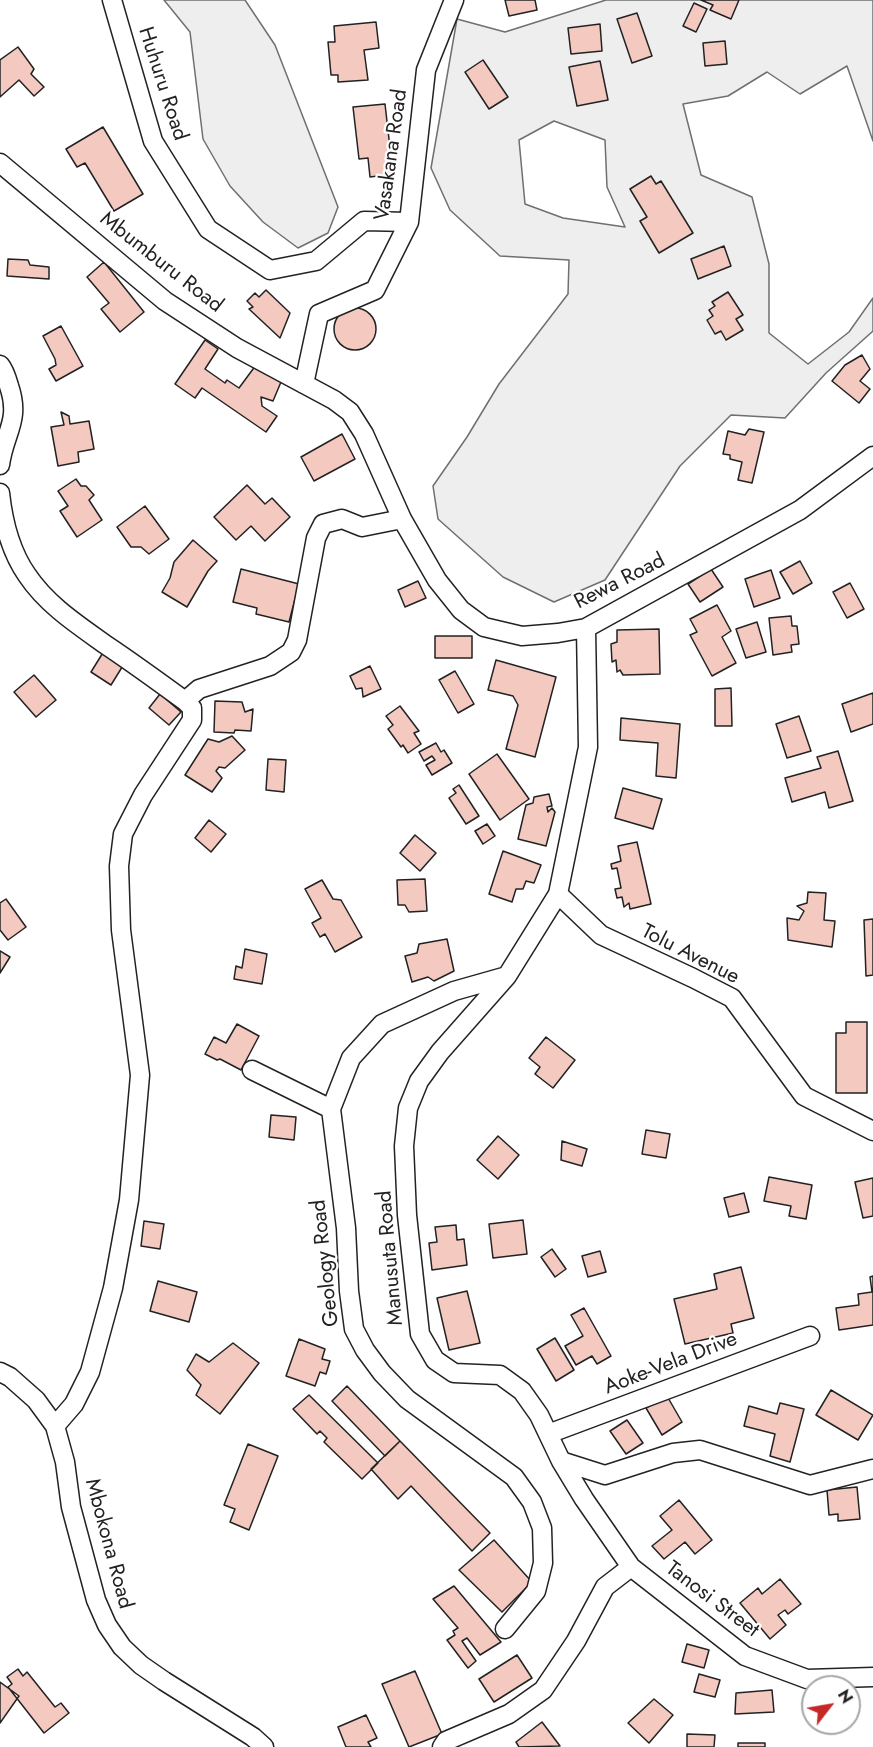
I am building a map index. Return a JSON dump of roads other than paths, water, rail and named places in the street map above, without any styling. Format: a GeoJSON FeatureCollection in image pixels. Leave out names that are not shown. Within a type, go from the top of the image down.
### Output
{"type":"FeatureCollection","features":[{"type":"Feature","properties":{"kind":"street","name":"Huhuru Road"},"geometry":{"type":"LineString","coordinates":[[112,0],[153,141],[208,229],[270,270],[316,261],[364,221],[409,222]]}},
{"type":"Feature","properties":{"kind":"street","name":"Vasakana Road"},"geometry":{"type":"LineString","coordinates":[[304,384],[319,314],[375,290],[409,222],[426,70],[454,0]]}},
{"type":"Feature","properties":{"kind":"street","name":"Mbumburu Road"},"geometry":{"type":"LineString","coordinates":[[0,163],[165,301],[237,348],[304,384]]}},
{"type":"Feature","properties":{"kind":"street"},"geometry":{"type":"LineString","coordinates":[[0,364],[10,389],[14,408],[12,424],[0,465]]}},
{"type":"Feature","properties":{"kind":"street","name":"Rewa Road"},"geometry":{"type":"LineString","coordinates":[[304,384],[334,400],[350,412],[364,434],[402,519],[437,580],[461,610],[484,627],[522,636],[586,628],[800,510],[873,456]]}},
{"type":"Feature","properties":{"kind":"street"},"geometry":{"type":"LineString","coordinates":[[0,493],[7,530],[15,553],[27,576],[48,600],[69,618],[192,708],[192,720],[143,795],[123,834],[119,866],[121,930],[140,1075],[129,1200],[113,1288],[90,1372],[74,1404],[55,1426]]}},
{"type":"Feature","properties":{"kind":"street"},"geometry":{"type":"LineString","coordinates":[[185,701],[199,689],[270,666],[291,652],[297,640],[316,538],[323,524],[342,519],[362,527],[402,519]]}},
{"type":"Feature","properties":{"kind":"street"},"geometry":{"type":"LineString","coordinates":[[558,894],[588,747],[586,628]]}},
{"type":"Feature","properties":{"kind":"street","name":"Manusuta Road"},"geometry":{"type":"LineString","coordinates":[[558,894],[507,976],[435,1059],[419,1081],[408,1108],[404,1146],[412,1264],[420,1334],[435,1360],[454,1373],[500,1375],[522,1391],[539,1415],[561,1461],[584,1499],[632,1567]]}},
{"type":"Feature","properties":{"kind":"street","name":"Tolu Avenue"},"geometry":{"type":"LineString","coordinates":[[558,894],[601,935],[732,998],[804,1096],[873,1131]]}},
{"type":"Feature","properties":{"kind":"street","name":"Geology Road"},"geometry":{"type":"LineString","coordinates":[[505,1629],[536,1591],[543,1563],[542,1528],[532,1502],[514,1477],[407,1399],[382,1373],[365,1350],[354,1329],[349,1291],[346,1228],[331,1109],[351,1058],[382,1024],[454,991],[507,976]]}},
{"type":"Feature","properties":{"kind":"street"},"geometry":{"type":"LineString","coordinates":[[252,1070],[331,1109]]}},
{"type":"Feature","properties":{"kind":"street","name":"Aoke-Vela Drive"},"geometry":{"type":"LineString","coordinates":[[548,1434],[810,1336]]}},
{"type":"Feature","properties":{"kind":"street","name":"Mbokona Road"},"geometry":{"type":"LineString","coordinates":[[0,1372],[10,1377],[36,1400],[55,1426],[65,1461],[71,1507],[96,1600],[122,1647],[141,1665],[253,1737],[264,1747]]}},
{"type":"Feature","properties":{"kind":"street"},"geometry":{"type":"LineString","coordinates":[[561,1461],[605,1475],[673,1453],[700,1450],[810,1485],[873,1470]]}},
{"type":"Feature","properties":{"kind":"street"},"geometry":{"type":"LineString","coordinates":[[442,1747],[446,1741],[509,1714],[543,1690],[576,1641],[605,1587],[632,1567]]}},
{"type":"Feature","properties":{"kind":"street","name":"Tanosi Street"},"geometry":{"type":"LineString","coordinates":[[632,1567],[745,1656],[807,1679],[873,1677]]}}]}
